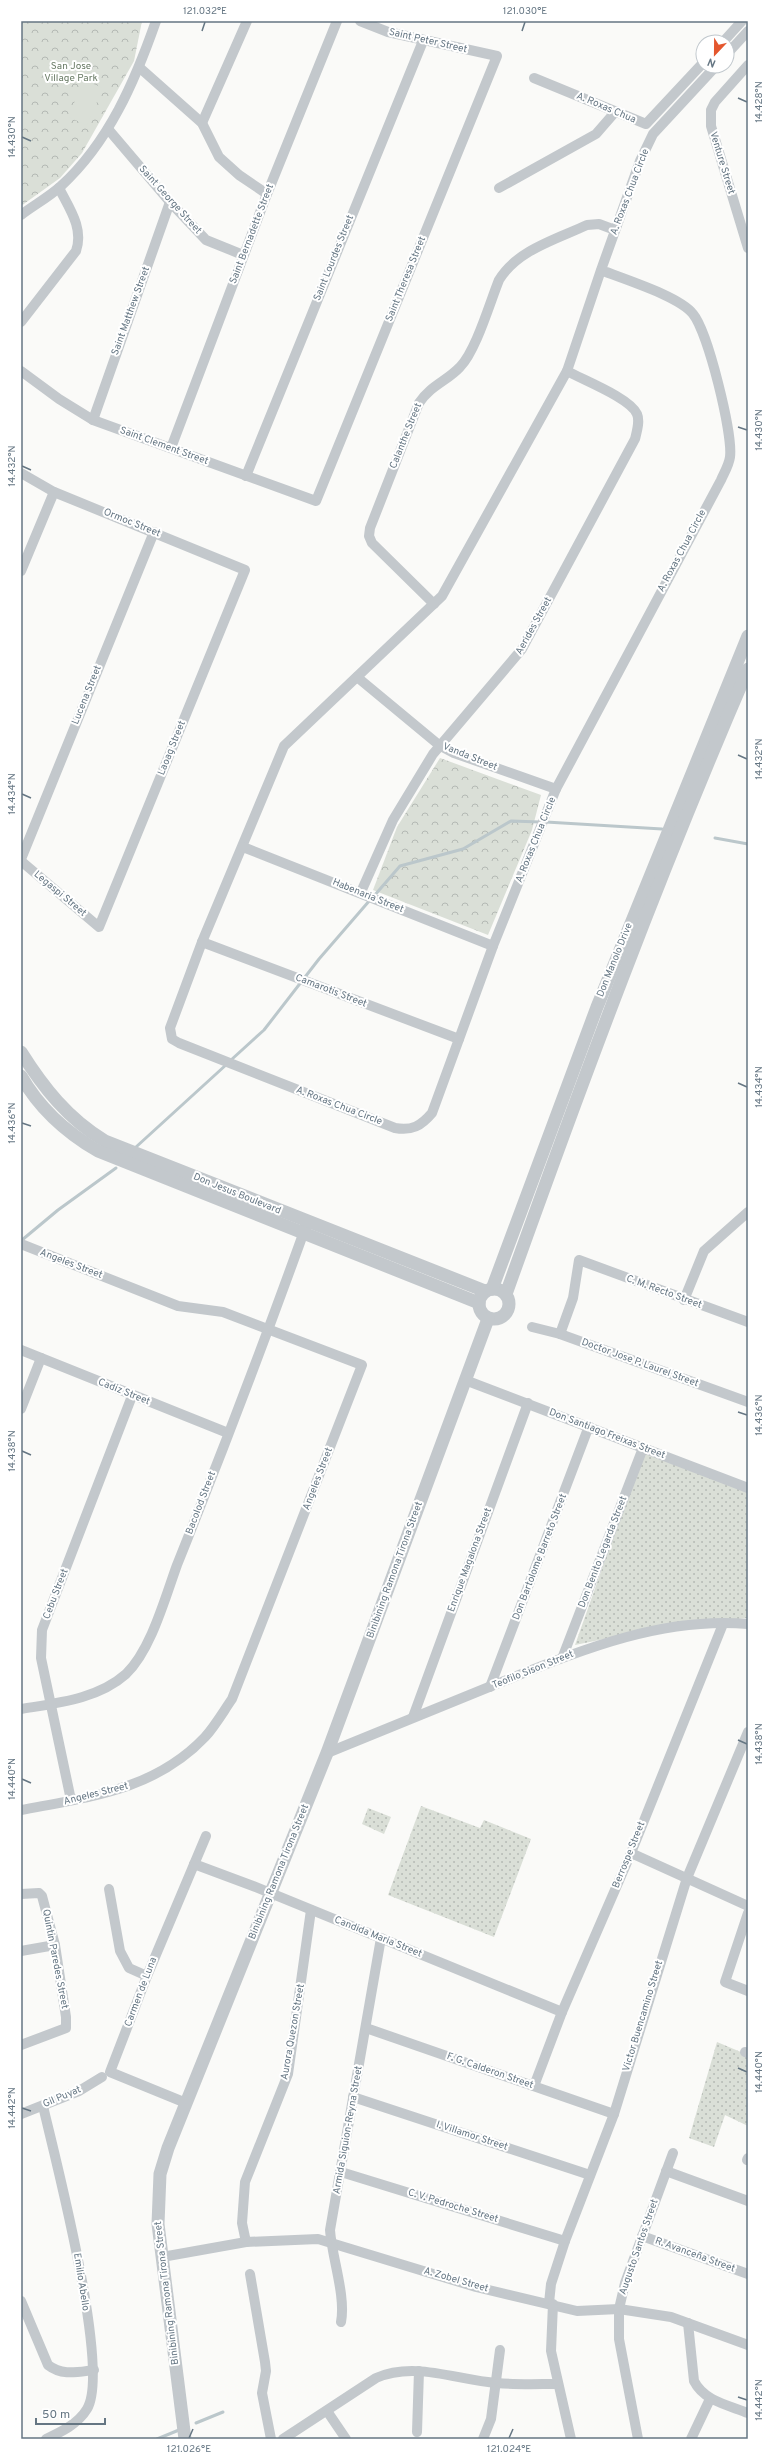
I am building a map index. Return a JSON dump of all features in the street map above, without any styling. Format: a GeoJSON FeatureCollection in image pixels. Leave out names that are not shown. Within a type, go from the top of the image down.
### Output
{"type":"FeatureCollection","features":[{"type":"Feature","properties":{"kind":"street"},"geometry":{"type":"LineString","coordinates":[[21,214],[59,188],[87,158],[108,129],[140,68],[156,21]]}},
{"type":"Feature","properties":{"kind":"street"},"geometry":{"type":"LineString","coordinates":[[202,124],[247,21]]}},
{"type":"Feature","properties":{"kind":"street","name":"Saint Bernadette Street"},"geometry":{"type":"LineString","coordinates":[[171,448],[243,255],[337,21]]}},
{"type":"Feature","properties":{"kind":"street","name":"Saint Peter Street"},"geometry":{"type":"LineString","coordinates":[[360,21],[388,32],[497,56]]}},
{"type":"Feature","properties":{"kind":"street"},"geometry":{"type":"LineString","coordinates":[[730,34],[742,21]]}},
{"type":"Feature","properties":{"kind":"street"},"geometry":{"type":"LineString","coordinates":[[735,45],[748,31]]}},
{"type":"Feature","properties":{"kind":"street","name":"Saint Lourdes Street"},"geometry":{"type":"LineString","coordinates":[[246,476],[423,40]]}},
{"type":"Feature","properties":{"kind":"street","name":"Saint Theresa Street"},"geometry":{"type":"LineString","coordinates":[[316,501],[497,56]]}},
{"type":"Feature","properties":{"kind":"street","name":"Venture Street"},"geometry":{"type":"LineString","coordinates":[[748,65],[715,102],[711,110],[711,126],[748,248]]}},
{"type":"Feature","properties":{"kind":"street"},"geometry":{"type":"LineString","coordinates":[[140,68],[202,124],[219,157],[239,175],[267,194]]}},
{"type":"Feature","properties":{"kind":"street","name":"A. Roxas Chua"},"geometry":{"type":"LineString","coordinates":[[534,78],[646,124],[695,72]]}},
{"type":"Feature","properties":{"kind":"street","name":"A. Roxas Chua Circle"},"geometry":{"type":"LineString","coordinates":[[600,270],[674,300],[693,314],[701,328],[713,367],[729,434],[730,457],[721,480],[556,789],[493,946],[432,1113],[424,1123],[413,1129],[395,1128],[179,1043],[172,1039],[170,1028],[202,942],[284,746],[442,596],[568,371],[600,270],[640,161],[653,134],[709,74]]}},
{"type":"Feature","properties":{"kind":"street"},"geometry":{"type":"LineString","coordinates":[[499,188],[596,134],[616,111]]}},
{"type":"Feature","properties":{"kind":"street","name":"Saint George Street"},"geometry":{"type":"LineString","coordinates":[[108,129],[170,202],[206,240],[243,255]]}},
{"type":"Feature","properties":{"kind":"street"},"geometry":{"type":"LineString","coordinates":[[21,322],[76,251],[79,241],[79,230],[59,188]]}},
{"type":"Feature","properties":{"kind":"street","name":"Saint Matthew Street"},"geometry":{"type":"LineString","coordinates":[[93,420],[170,202]]}},
{"type":"Feature","properties":{"kind":"street","name":"Calanthe Street"},"geometry":{"type":"LineString","coordinates":[[434,604],[372,543],[369,536],[370,528],[419,403],[426,392],[461,366],[470,351],[499,280],[505,269],[518,258],[587,225],[599,224],[615,230]]}},
{"type":"Feature","properties":{"kind":"street","name":"Saint Clement Street"},"geometry":{"type":"LineString","coordinates":[[21,371],[60,399],[93,420],[316,501]]}},
{"type":"Feature","properties":{"kind":"street","name":"Aerides Street"},"geometry":{"type":"LineString","coordinates":[[369,896],[393,820],[439,745],[522,649],[635,439],[638,426],[637,414],[626,402],[568,371]]}},
{"type":"Feature","properties":{"kind":"street","name":"Ormoc Street"},"geometry":{"type":"LineString","coordinates":[[21,473],[54,492],[245,570]]}},
{"type":"Feature","properties":{"kind":"street"},"geometry":{"type":"LineString","coordinates":[[21,571],[54,492]]}},
{"type":"Feature","properties":{"kind":"street","name":"Lucena Street"},"geometry":{"type":"LineString","coordinates":[[21,860],[154,532]]}},
{"type":"Feature","properties":{"kind":"street","name":"Laoag Street"},"geometry":{"type":"LineString","coordinates":[[99,927],[245,570]]}},
{"type":"Feature","properties":{"kind":"street","name":"Don Manolo Drive"},"geometry":{"type":"LineString","coordinates":[[489,1290],[577,1058],[748,636]]}},
{"type":"Feature","properties":{"kind":"street","name":"Don Manolo Drive"},"geometry":{"type":"LineString","coordinates":[[506,1294],[564,1132],[642,930],[748,669]]}},
{"type":"Feature","properties":{"kind":"street"},"geometry":{"type":"LineString","coordinates":[[732,673],[743,682]]}},
{"type":"Feature","properties":{"kind":"street","name":"Vanda Street"},"geometry":{"type":"LineString","coordinates":[[357,677],[439,745],[454,753],[556,789]]}},
{"type":"Feature","properties":{"kind":"street","name":"Habenaria Street"},"geometry":{"type":"LineString","coordinates":[[243,847],[493,946]]}},
{"type":"Feature","properties":{"kind":"street","name":"Legaspi Street"},"geometry":{"type":"LineString","coordinates":[[21,860],[99,927]]}},
{"type":"Feature","properties":{"kind":"street"},"geometry":{"type":"LineString","coordinates":[[630,925],[642,930]]}},
{"type":"Feature","properties":{"kind":"street","name":"Camarotis Street"},"geometry":{"type":"LineString","coordinates":[[202,942],[459,1039]]}},
{"type":"Feature","properties":{"kind":"street","name":"Don Jesus Boulevard"},"geometry":{"type":"LineString","coordinates":[[21,1052],[40,1081],[61,1106],[90,1132],[133,1153],[479,1303]]}},
{"type":"Feature","properties":{"kind":"street"},"geometry":{"type":"LineString","coordinates":[[577,1058],[591,1064]]}},
{"type":"Feature","properties":{"kind":"street","name":"Don Jesus Boulevard"},"geometry":{"type":"LineString","coordinates":[[21,1076],[28,1089],[52,1116],[69,1132],[98,1152],[305,1228],[489,1290]]}},
{"type":"Feature","properties":{"kind":"street"},"geometry":{"type":"LineString","coordinates":[[684,1300],[704,1251],[748,1212]]}},
{"type":"Feature","properties":{"kind":"street","name":"Bacolod Street"},"geometry":{"type":"LineString","coordinates":[[21,1709],[87,1696],[106,1687],[126,1673],[142,1653],[228,1433],[305,1228]]}},
{"type":"Feature","properties":{"kind":"street","name":"Angeles Street"},"geometry":{"type":"LineString","coordinates":[[21,1244],[178,1306],[194,1309],[214,1309],[362,1365],[232,1699],[206,1736],[191,1750],[164,1770],[142,1782],[117,1791],[21,1810]]}},
{"type":"Feature","properties":{"kind":"street","name":"C. M. Recto Street"},"geometry":{"type":"LineString","coordinates":[[560,1334],[572,1298],[580,1260],[684,1300],[748,1322]]}},
{"type":"Feature","properties":{"kind":"street"},"geometry":{"type":"LineString","coordinates":[[489,1290],[500,1290],[506,1294],[510,1301],[509,1310],[504,1317],[496,1320],[488,1319],[479,1310],[479,1303],[489,1290]]}},
{"type":"Feature","properties":{"kind":"street","name":"Binibining Ramona Tirona Street"},"geometry":{"type":"LineString","coordinates":[[185,2439],[158,2224],[160,2174],[168,2148],[327,1753],[488,1319]]}},
{"type":"Feature","properties":{"kind":"street","name":"Doctor Jose P. Laurel Street"},"geometry":{"type":"LineString","coordinates":[[532,1327],[560,1334],[748,1402]]}},
{"type":"Feature","properties":{"kind":"street","name":"Cadiz Street"},"geometry":{"type":"LineString","coordinates":[[21,1350],[132,1396],[228,1433]]}},
{"type":"Feature","properties":{"kind":"street"},"geometry":{"type":"LineString","coordinates":[[21,1409],[40,1358]]}},
{"type":"Feature","properties":{"kind":"street","name":"Don Santiago Freixas Street"},"geometry":{"type":"LineString","coordinates":[[465,1380],[589,1426],[748,1488]]}},
{"type":"Feature","properties":{"kind":"street","name":"Cebu Street"},"geometry":{"type":"LineString","coordinates":[[71,1800],[52,1704],[41,1658],[42,1630],[132,1396]]}},
{"type":"Feature","properties":{"kind":"street","name":"Enrique Magalona Street"},"geometry":{"type":"LineString","coordinates":[[413,1717],[528,1403]]}},
{"type":"Feature","properties":{"kind":"street","name":"Don Bartolome Barreto Street"},"geometry":{"type":"LineString","coordinates":[[490,1687],[589,1426]]}},
{"type":"Feature","properties":{"kind":"street","name":"Don Benito Legarda Street"},"geometry":{"type":"LineString","coordinates":[[563,1656],[643,1448]]}},
{"type":"Feature","properties":{"kind":"street","name":"Berrospe Street"},"geometry":{"type":"LineString","coordinates":[[534,2086],[562,2012],[631,1853],[723,1624]]}},
{"type":"Feature","properties":{"kind":"street","name":"Teofilo Sison Street"},"geometry":{"type":"LineString","coordinates":[[327,1753],[563,1656],[649,1630],[684,1625],[748,1624]]}},
{"type":"Feature","properties":{"kind":"street","name":"Victor Buencamino Street"},"geometry":{"type":"LineString","coordinates":[[569,2437],[551,2350],[551,2284],[565,2241],[614,2114],[687,1878],[748,1732]]}},
{"type":"Feature","properties":{"kind":"street","name":"Carmen de Luna"},"geometry":{"type":"LineString","coordinates":[[186,2103],[110,2072],[147,1976],[206,1836]]}},
{"type":"Feature","properties":{"kind":"street"},"geometry":{"type":"LineString","coordinates":[[631,1853],[748,1906]]}},
{"type":"Feature","properties":{"kind":"street","name":"Candida Maria Street"},"geometry":{"type":"LineString","coordinates":[[194,1864],[271,1893],[562,2012]]}},
{"type":"Feature","properties":{"kind":"street"},"geometry":{"type":"LineString","coordinates":[[109,1889],[120,1951],[129,1968],[147,1976]]}},
{"type":"Feature","properties":{"kind":"street","name":"Quintin Paredes Street"},"geometry":{"type":"LineString","coordinates":[[21,1894],[38,1893],[44,1902],[55,1945],[66,2017],[66,2028],[21,2045]]}},
{"type":"Feature","properties":{"kind":"street","name":"Aurora Quezon Street"},"geometry":{"type":"LineString","coordinates":[[246,2242],[242,2222],[244,2182],[288,2074],[311,1910]]}},
{"type":"Feature","properties":{"kind":"street"},"geometry":{"type":"LineString","coordinates":[[748,1913],[726,1982],[748,1991]]}},
{"type":"Feature","properties":{"kind":"street","name":"Armida Siguion-Reyna Street"},"geometry":{"type":"LineString","coordinates":[[341,2322],[343,2311],[330,2230],[381,1938]]}},
{"type":"Feature","properties":{"kind":"street"},"geometry":{"type":"LineString","coordinates":[[21,1951],[55,1945]]}},
{"type":"Feature","properties":{"kind":"street","name":"F. G. Calderon Street"},"geometry":{"type":"LineString","coordinates":[[366,2028],[614,2114]]}},
{"type":"Feature","properties":{"kind":"street","name":"Gil Puyat"},"geometry":{"type":"LineString","coordinates":[[21,2114],[80,2091],[102,2078]]}},
{"type":"Feature","properties":{"kind":"street","name":"I. Villamor Street"},"geometry":{"type":"LineString","coordinates":[[353,2097],[590,2175]]}},
{"type":"Feature","properties":{"kind":"street","name":"Emilio Abello"},"geometry":{"type":"LineString","coordinates":[[43,2106],[79,2261],[94,2370],[93,2393],[88,2408],[79,2419],[66,2430],[46,2439]]}},
{"type":"Feature","properties":{"kind":"street","name":"Augusto Santos Street"},"geometry":{"type":"LineString","coordinates":[[638,2439],[619,2339],[619,2309],[625,2284],[673,2153]]}},
{"type":"Feature","properties":{"kind":"street"},"geometry":{"type":"LineString","coordinates":[[666,2171],[748,2201]]}},
{"type":"Feature","properties":{"kind":"street","name":"C. V. Pedroche Street"},"geometry":{"type":"LineString","coordinates":[[341,2172],[565,2241]]}},
{"type":"Feature","properties":{"kind":"street","name":"R. Avanceña Street"},"geometry":{"type":"LineString","coordinates":[[642,2236],[748,2274]]}},
{"type":"Feature","properties":{"kind":"street","name":"A. Zobel Street"},"geometry":{"type":"LineString","coordinates":[[162,2257],[246,2242],[307,2238],[331,2242],[469,2285],[551,2303],[578,2311],[619,2309],[688,2323],[748,2345]]}},
{"type":"Feature","properties":{"kind":"street"},"geometry":{"type":"LineString","coordinates":[[250,2274],[265,2362],[266,2371],[262,2393],[270,2439]]}},
{"type":"Feature","properties":{"kind":"street"},"geometry":{"type":"LineString","coordinates":[[21,2301],[48,2365],[56,2371],[66,2373],[94,2370]]}},
{"type":"Feature","properties":{"kind":"street"},"geometry":{"type":"LineString","coordinates":[[688,2323],[694,2381],[698,2389],[710,2399],[748,2413]]}},
{"type":"Feature","properties":{"kind":"street"},"geometry":{"type":"LineString","coordinates":[[483,2439],[491,2419],[500,2350]]}},
{"type":"Feature","properties":{"kind":"street"},"geometry":{"type":"LineString","coordinates":[[283,2439],[376,2378],[388,2373],[419,2370],[496,2383],[558,2384]]}},
{"type":"Feature","properties":{"kind":"street"},"geometry":{"type":"LineString","coordinates":[[417,2432],[419,2370]]}},
{"type":"Feature","properties":{"kind":"street"},"geometry":{"type":"LineString","coordinates":[[691,2439],[710,2399]]}},
{"type":"Feature","properties":{"kind":"street"},"geometry":{"type":"LineString","coordinates":[[327,2411],[346,2439]]}},
{"type":"Feature","properties":{"kind":"green space","name":"San Jose Village Park"},"geometry":{"type":"Polygon","coordinates":[[[21,21],[142,21],[134,61],[82,153],[60,178],[21,206],[21,21]]]}},
{"type":"Feature","properties":{"kind":"green space"},"geometry":{"type":"Polygon","coordinates":[[[84,80],[103,88],[87,125],[68,117],[84,80]]]}},
{"type":"Feature","properties":{"kind":"green space"},"geometry":{"type":"Polygon","coordinates":[[[440,758],[541,795],[532,830],[488,935],[373,890],[397,827],[440,758]]]}},
{"type":"Feature","properties":{"kind":"green space"},"geometry":{"type":"Polygon","coordinates":[[[644,1450],[748,1491],[748,1618],[668,1626],[575,1645],[644,1450]]]}},
{"type":"Feature","properties":{"kind":"green space"},"geometry":{"type":"Polygon","coordinates":[[[421,1806],[480,1828],[484,1820],[531,1839],[494,1937],[388,1895],[421,1806]]]}},
{"type":"Feature","properties":{"kind":"green space"},"geometry":{"type":"Polygon","coordinates":[[[368,1808],[391,1817],[384,1834],[362,1824],[368,1808]]]}},
{"type":"Feature","properties":{"kind":"green space"},"geometry":{"type":"Polygon","coordinates":[[[717,2042],[748,2055],[748,2126],[725,2115],[714,2147],[689,2138],[717,2042]]]}},
{"type":"Feature","properties":{"kind":"waterway"},"geometry":{"type":"LineString","coordinates":[[374,896],[400,866],[463,849],[511,821],[540,822]]}},
{"type":"Feature","properties":{"kind":"waterway"},"geometry":{"type":"LineString","coordinates":[[546,822],[662,829]]}},
{"type":"Feature","properties":{"kind":"waterway"},"geometry":{"type":"LineString","coordinates":[[715,838],[748,844]]}},
{"type":"Feature","properties":{"kind":"waterway"},"geometry":{"type":"LineString","coordinates":[[231,1060],[264,1030],[319,959],[370,900]]}},
{"type":"Feature","properties":{"kind":"waterway"},"geometry":{"type":"LineString","coordinates":[[136,1147],[227,1064]]}},
{"type":"Feature","properties":{"kind":"waterway"},"geometry":{"type":"LineString","coordinates":[[22,1240],[58,1210],[116,1168]]}},
{"type":"Feature","properties":{"kind":"waterway"},"geometry":{"type":"LineString","coordinates":[[196,2423],[223,2412]]}},
{"type":"Feature","properties":{"kind":"waterway"},"geometry":{"type":"LineString","coordinates":[[157,2439],[179,2430]]}}]}
